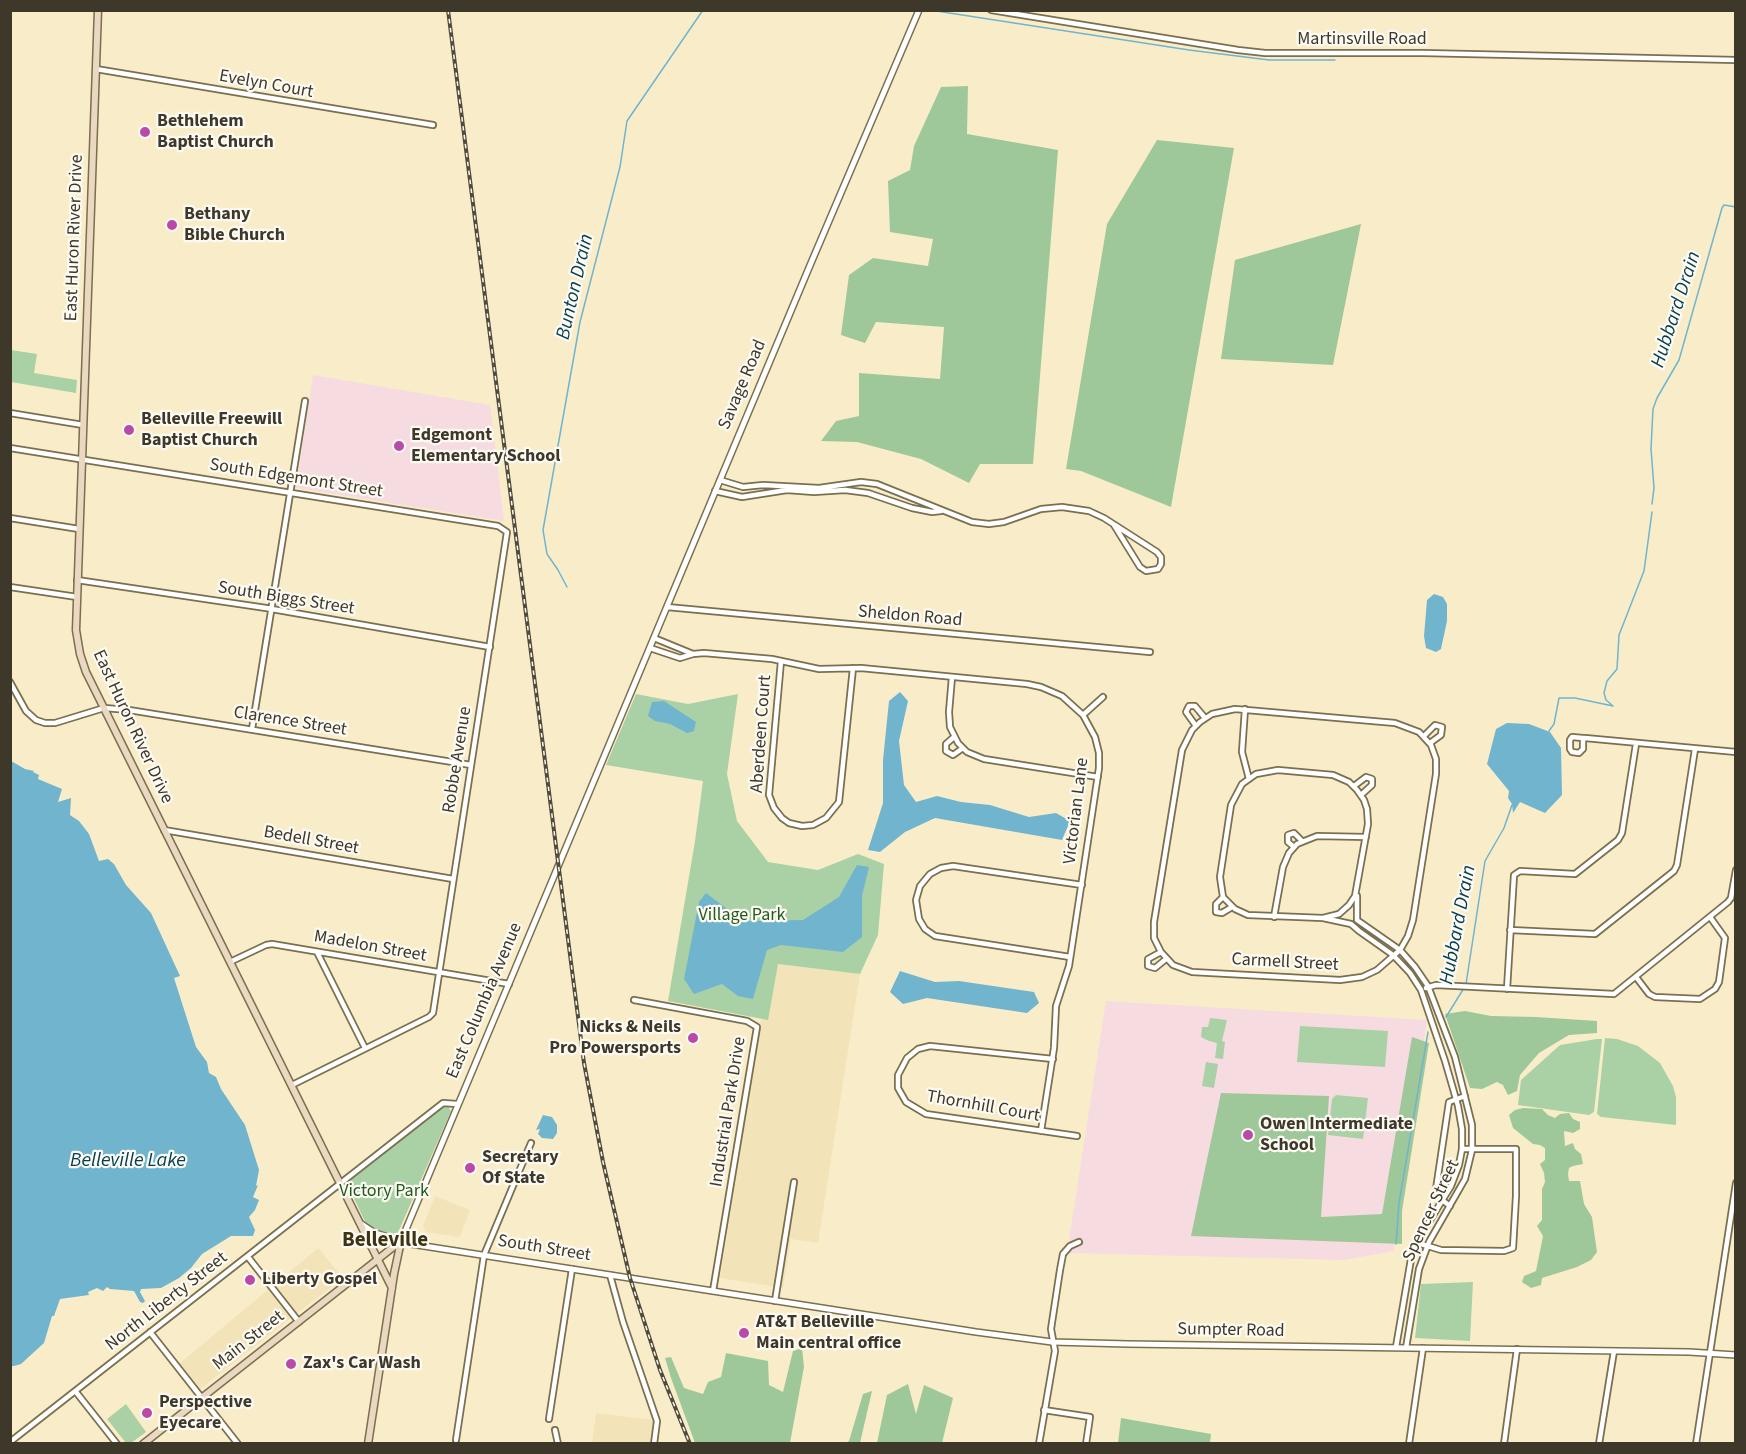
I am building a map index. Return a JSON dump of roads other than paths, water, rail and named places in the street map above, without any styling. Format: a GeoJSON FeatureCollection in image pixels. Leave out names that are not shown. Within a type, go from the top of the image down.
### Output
{"type":"FeatureCollection","features":[{"type":"Feature","properties":{"kind":"main road","name":"East Huron River Drive"},"geometry":{"type":"LineString","coordinates":[[98,10],[77,580],[76,630],[80,654],[86,672],[392,1288]]}},
{"type":"Feature","properties":{"kind":"main road","name":"Main Street"},"geometry":{"type":"LineString","coordinates":[[143,1443],[401,1241]]}},
{"type":"Feature","properties":{"kind":"main road"},"geometry":{"type":"LineString","coordinates":[[368,1443],[401,1241]]}},
{"type":"Feature","properties":{"kind":"street","name":"Savage Road"},"geometry":{"type":"LineString","coordinates":[[598,773],[919,10]]}},
{"type":"Feature","properties":{"kind":"street","name":"Martinsville Road"},"geometry":{"type":"LineString","coordinates":[[991,10],[1265,53],[1423,53],[1736,60]]}},
{"type":"Feature","properties":{"kind":"street","name":"Evelyn Court"},"geometry":{"type":"LineString","coordinates":[[96,69],[433,125]]}},
{"type":"Feature","properties":{"kind":"street"},"geometry":{"type":"LineString","coordinates":[[252,729],[305,401]]}},
{"type":"Feature","properties":{"kind":"street"},"geometry":{"type":"LineString","coordinates":[[10,413],[83,425]]}},
{"type":"Feature","properties":{"kind":"street","name":"South Edgemont Street"},"geometry":{"type":"LineString","coordinates":[[10,448],[291,492],[505,529]]}},
{"type":"Feature","properties":{"kind":"street"},"geometry":{"type":"LineString","coordinates":[[720,480],[743,487],[770,485],[805,490],[861,482],[877,484],[972,522],[989,524],[1004,522],[1041,509],[1062,507],[1089,512],[1114,525],[1157,552],[1161,557],[1158,569],[1146,571],[1140,567],[1114,525]]}},
{"type":"Feature","properties":{"kind":"street"},"geometry":{"type":"LineString","coordinates":[[715,491],[753,497],[787,490],[845,490],[868,493],[912,508],[932,512],[944,510]]}},
{"type":"Feature","properties":{"kind":"street"},"geometry":{"type":"LineString","coordinates":[[890,500],[894,490]]}},
{"type":"Feature","properties":{"kind":"street"},"geometry":{"type":"LineString","coordinates":[[10,518],[79,529]]}},
{"type":"Feature","properties":{"kind":"street","name":"Robbe Avenue"},"geometry":{"type":"LineString","coordinates":[[365,1048],[433,1013],[507,537],[505,529]]}},
{"type":"Feature","properties":{"kind":"street","name":"South Biggs Street"},"geometry":{"type":"LineString","coordinates":[[77,580],[490,647]]}},
{"type":"Feature","properties":{"kind":"street"},"geometry":{"type":"LineString","coordinates":[[10,587],[77,597]]}},
{"type":"Feature","properties":{"kind":"street","name":"Sheldon Road"},"geometry":{"type":"LineString","coordinates":[[667,607],[1150,652]]}},
{"type":"Feature","properties":{"kind":"street","name":"Victorian Lane"},"geometry":{"type":"LineString","coordinates":[[654,638],[693,654]]}},
{"type":"Feature","properties":{"kind":"street","name":"Victorian Lane"},"geometry":{"type":"LineString","coordinates":[[650,648],[680,658],[704,653],[781,661],[819,669],[853,668],[1041,687],[1065,698],[1083,715],[1092,729],[1097,744],[1098,777],[1070,957],[1056,1006],[1053,1059],[1041,1131]]}},
{"type":"Feature","properties":{"kind":"street","name":"Aberdeen Court"},"geometry":{"type":"LineString","coordinates":[[781,661],[769,795],[774,808],[782,818],[794,825],[802,826],[813,825],[826,818],[839,802],[853,668]]}},
{"type":"Feature","properties":{"kind":"street"},"geometry":{"type":"LineString","coordinates":[[952,677],[949,717],[954,737],[973,755],[984,759],[1098,777]]}},
{"type":"Feature","properties":{"kind":"street"},"geometry":{"type":"LineString","coordinates":[[10,682],[26,711],[41,723],[55,723],[104,708]]}},
{"type":"Feature","properties":{"kind":"street"},"geometry":{"type":"LineString","coordinates":[[1083,715],[1103,697]]}},
{"type":"Feature","properties":{"kind":"street"},"geometry":{"type":"LineString","coordinates":[[1196,726],[1186,712],[1189,706],[1195,706],[1205,718]]}},
{"type":"Feature","properties":{"kind":"street","name":"Clarence Street"},"geometry":{"type":"LineString","coordinates":[[104,708],[252,729],[471,765]]}},
{"type":"Feature","properties":{"kind":"street"},"geometry":{"type":"LineString","coordinates":[[1245,709],[1242,752],[1249,779]]}},
{"type":"Feature","properties":{"kind":"street","name":"Carmell Street"},"geometry":{"type":"LineString","coordinates":[[1245,709],[1395,723],[1412,728],[1430,743],[1436,759],[1436,774],[1413,920],[1400,950],[1383,966],[1355,979],[1340,980],[1192,972],[1179,968],[1166,959],[1153,930],[1180,758],[1185,742],[1205,718],[1225,710],[1245,709]]}},
{"type":"Feature","properties":{"kind":"street","name":"Carmell Street"},"geometry":{"type":"LineString","coordinates":[[1424,736],[1435,725],[1442,727],[1441,735],[1430,743]]}},
{"type":"Feature","properties":{"kind":"street"},"geometry":{"type":"LineString","coordinates":[[954,737],[946,744],[947,753],[953,755],[963,748]]}},
{"type":"Feature","properties":{"kind":"street"},"geometry":{"type":"LineString","coordinates":[[1583,738],[1736,753]]}},
{"type":"Feature","properties":{"kind":"street"},"geometry":{"type":"LineString","coordinates":[[1507,989],[1513,878],[1516,873],[1520,872],[1575,874],[1621,837],[1636,744]]}},
{"type":"Feature","properties":{"kind":"street"},"geometry":{"type":"LineString","coordinates":[[1510,930],[1595,934],[1674,871],[1677,865],[1695,749]]}},
{"type":"Feature","properties":{"kind":"street"},"geometry":{"type":"LineString","coordinates":[[1278,770],[1333,776],[1344,779],[1354,786],[1361,795],[1368,814],[1357,889],[1353,901],[1345,910],[1335,917],[1323,918],[1248,915],[1232,906],[1224,897],[1220,877],[1231,805],[1237,791],[1249,779],[1262,772],[1278,770]]}},
{"type":"Feature","properties":{"kind":"street","name":"East Columbia Avenue"},"geometry":{"type":"LineString","coordinates":[[401,1241],[598,773]]}},
{"type":"Feature","properties":{"kind":"street"},"geometry":{"type":"LineString","coordinates":[[1354,786],[1366,777],[1372,779],[1372,785],[1361,795]]}},
{"type":"Feature","properties":{"kind":"street","name":"Bedell Street"},"geometry":{"type":"LineString","coordinates":[[164,830],[453,879]]}},
{"type":"Feature","properties":{"kind":"street"},"geometry":{"type":"LineString","coordinates":[[1294,847],[1288,842],[1288,835],[1294,833],[1302,841]]}},
{"type":"Feature","properties":{"kind":"street"},"geometry":{"type":"LineString","coordinates":[[1274,916],[1283,867],[1294,847],[1302,841],[1325,835],[1366,837]]}},
{"type":"Feature","properties":{"kind":"street"},"geometry":{"type":"LineString","coordinates":[[1070,957],[935,936],[919,919],[916,900],[920,886],[930,874],[941,868],[953,866],[1082,885]]}},
{"type":"Feature","properties":{"kind":"street"},"geometry":{"type":"LineString","coordinates":[[1421,990],[1436,985],[1612,994],[1730,900],[1736,870]]}},
{"type":"Feature","properties":{"kind":"street","name":"Spencer Street"},"geometry":{"type":"LineString","coordinates":[[1357,889],[1357,920],[1400,950],[1415,966],[1428,986],[1449,1038],[1472,1125],[1472,1150],[1465,1179],[1427,1247],[1415,1284],[1406,1348]]}},
{"type":"Feature","properties":{"kind":"street"},"geometry":{"type":"LineString","coordinates":[[1224,897],[1216,904],[1216,912],[1222,913],[1232,906]]}},
{"type":"Feature","properties":{"kind":"street"},"geometry":{"type":"LineString","coordinates":[[1636,977],[1649,994],[1655,997],[1704,998],[1715,989],[1719,982],[1725,939],[1710,917]]}},
{"type":"Feature","properties":{"kind":"street"},"geometry":{"type":"LineString","coordinates":[[1323,918],[1351,924],[1394,955],[1410,973],[1421,990],[1445,1061],[1462,1129],[1459,1165],[1451,1186],[1418,1243],[1407,1280],[1396,1347]]}},
{"type":"Feature","properties":{"kind":"street","name":"Madelon Street"},"geometry":{"type":"LineString","coordinates":[[230,962],[268,944],[509,984]]}},
{"type":"Feature","properties":{"kind":"street"},"geometry":{"type":"LineString","coordinates":[[292,1085],[365,1048],[317,952]]}},
{"type":"Feature","properties":{"kind":"street","name":"Carmell Street"},"geometry":{"type":"LineString","coordinates":[[1161,952],[1148,959],[1148,966],[1155,968],[1166,959]]}},
{"type":"Feature","properties":{"kind":"street","name":"Industrial Park Drive"},"geometry":{"type":"LineString","coordinates":[[634,1000],[747,1021],[757,1027],[713,1291]]}},
{"type":"Feature","properties":{"kind":"street","name":"Thornhill Court"},"geometry":{"type":"LineString","coordinates":[[1053,1059],[930,1046],[912,1054],[903,1063],[898,1075],[898,1088],[906,1102],[926,1114],[1077,1136]]}},
{"type":"Feature","properties":{"kind":"street"},"geometry":{"type":"LineString","coordinates":[[1450,1206],[1442,1200],[1436,1189],[1449,1102],[1465,1096]]}},
{"type":"Feature","properties":{"kind":"street","name":"North Liberty Street"},"geometry":{"type":"LineString","coordinates":[[10,1442],[443,1103],[458,1104]]}},
{"type":"Feature","properties":{"kind":"street"},"geometry":{"type":"LineString","coordinates":[[456,1440],[484,1255],[531,1143]]}},
{"type":"Feature","properties":{"kind":"street"},"geometry":{"type":"LineString","coordinates":[[1418,1243],[1441,1250],[1504,1251],[1513,1248],[1516,1196],[1515,1149],[1462,1149]]}},
{"type":"Feature","properties":{"kind":"street"},"geometry":{"type":"LineString","coordinates":[[775,1301],[794,1182]]}},
{"type":"Feature","properties":{"kind":"street"},"geometry":{"type":"LineString","coordinates":[[1696,1443],[1736,1183]]}},
{"type":"Feature","properties":{"kind":"street","name":"South Street"},"geometry":{"type":"LineString","coordinates":[[358,1222],[375,1233],[401,1241],[730,1293]]}},
{"type":"Feature","properties":{"kind":"street"},"geometry":{"type":"LineString","coordinates":[[1039,1443],[1055,1351],[1051,1329],[1063,1254],[1070,1246],[1079,1242]]}},
{"type":"Feature","properties":{"kind":"street"},"geometry":{"type":"LineString","coordinates":[[248,1257],[299,1322]]}},
{"type":"Feature","properties":{"kind":"street"},"geometry":{"type":"LineString","coordinates":[[549,1419],[572,1269]]}},
{"type":"Feature","properties":{"kind":"street"},"geometry":{"type":"LineString","coordinates":[[610,1275],[623,1322],[657,1421],[654,1443]]}},
{"type":"Feature","properties":{"kind":"street","name":"Sumpter Road"},"geometry":{"type":"LineString","coordinates":[[730,1293],[1052,1342],[1517,1349],[1736,1355]]}},
{"type":"Feature","properties":{"kind":"street"},"geometry":{"type":"LineString","coordinates":[[150,1332],[238,1443]]}},
{"type":"Feature","properties":{"kind":"street"},"geometry":{"type":"LineString","coordinates":[[1408,1443],[1423,1348]]}},
{"type":"Feature","properties":{"kind":"street"},"geometry":{"type":"LineString","coordinates":[[1504,1443],[1517,1349]]}},
{"type":"Feature","properties":{"kind":"street"},"geometry":{"type":"LineString","coordinates":[[1599,1443],[1614,1351]]}},
{"type":"Feature","properties":{"kind":"street"},"geometry":{"type":"LineString","coordinates":[[76,1392],[117,1443]]}},
{"type":"Feature","properties":{"kind":"street"},"geometry":{"type":"LineString","coordinates":[[1044,1410],[1090,1417],[1086,1443]]}},
{"type":"Feature","properties":{"kind":"street"},"geometry":{"type":"LineString","coordinates":[[555,1430],[558,1443]]}},
{"type":"Feature","properties":{"kind":"water"},"geometry":{"type":"Polygon","coordinates":[[[1434,594],[1443,597],[1447,604],[1447,621],[1441,649],[1436,652],[1426,648],[1424,636],[1427,600],[1434,594]]]}},
{"type":"Feature","properties":{"kind":"water"},"geometry":{"type":"Polygon","coordinates":[[[900,692],[908,701],[899,741],[904,785],[916,802],[937,796],[961,802],[990,805],[1029,817],[1056,813],[1070,821],[1062,840],[935,818],[905,832],[880,852],[868,850],[883,803],[883,760],[889,701],[900,692]]]}},
{"type":"Feature","properties":{"kind":"water"},"geometry":{"type":"Polygon","coordinates":[[[664,701],[696,722],[694,731],[687,733],[648,716],[652,702],[664,701]]]}},
{"type":"Feature","properties":{"kind":"water"},"geometry":{"type":"Polygon","coordinates":[[[1507,723],[1529,724],[1550,732],[1561,748],[1562,795],[1545,813],[1520,802],[1513,813],[1512,804],[1508,798],[1509,791],[1487,764],[1496,729],[1507,723]]]}},
{"type":"Feature","properties":{"kind":"water","name":"Belleville Lake"},"geometry":{"type":"Polygon","coordinates":[[[11,761],[34,771],[39,775],[38,779],[62,789],[58,802],[71,798],[70,815],[79,821],[89,834],[99,861],[108,859],[114,864],[126,885],[151,913],[180,976],[174,978],[196,1047],[207,1062],[209,1073],[216,1077],[221,1089],[245,1125],[259,1170],[256,1186],[258,1185],[253,1197],[259,1200],[249,1217],[255,1230],[253,1236],[231,1236],[202,1254],[179,1278],[161,1288],[141,1289],[140,1292],[145,1301],[143,1303],[134,1291],[107,1287],[103,1291],[97,1288],[88,1292],[89,1295],[60,1299],[44,1343],[21,1364],[14,1366],[10,1366],[11,761]]]}},
{"type":"Feature","properties":{"kind":"water"},"geometry":{"type":"Polygon","coordinates":[[[857,865],[869,867],[862,896],[862,937],[843,952],[781,945],[767,950],[753,999],[738,996],[722,984],[694,994],[684,979],[699,902],[706,893],[743,921],[803,920],[839,897],[857,865]]]}},
{"type":"Feature","properties":{"kind":"water"},"geometry":{"type":"Polygon","coordinates":[[[900,971],[935,982],[959,981],[1034,992],[1039,1003],[1027,1013],[927,998],[903,1004],[890,992],[900,971]]]}},
{"type":"Feature","properties":{"kind":"water"},"geometry":{"type":"Polygon","coordinates":[[[543,1115],[552,1117],[557,1125],[557,1133],[553,1139],[542,1138],[538,1134],[540,1129],[536,1130],[543,1115]]]}},
{"type":"Feature","properties":{"kind":"waterway","name":"Bunton Drain"},"geometry":{"type":"LineString","coordinates":[[567,587],[547,554],[543,530],[580,322],[620,167],[627,121],[703,10]]}},
{"type":"Feature","properties":{"kind":"waterway"},"geometry":{"type":"LineString","coordinates":[[930,10],[1269,60],[1335,60]]}},
{"type":"Feature","properties":{"kind":"waterway","name":"Hubbard Drain"},"geometry":{"type":"LineString","coordinates":[[1652,504],[1654,488],[1651,449],[1653,409],[1679,360],[1722,208],[1724,205],[1736,207]]}},
{"type":"Feature","properties":{"kind":"waterway","name":"Hubbard Drain"},"geometry":{"type":"LineString","coordinates":[[1549,731],[1554,724],[1559,698],[1575,698],[1613,706],[1606,700],[1604,693],[1607,681],[1617,669],[1619,635],[1644,571],[1652,512]]}},
{"type":"Feature","properties":{"kind":"waterway","name":"Hubbard Drain"},"geometry":{"type":"LineString","coordinates":[[1466,984],[1485,861],[1504,828],[1512,805]]}},
{"type":"Feature","properties":{"kind":"waterway","name":"Hubbard Drain"},"geometry":{"type":"LineString","coordinates":[[1446,1017],[1464,988]]}},
{"type":"Feature","properties":{"kind":"waterway","name":"Hubbard Drain"},"geometry":{"type":"LineString","coordinates":[[1396,1244],[1399,1203],[1428,1032]]}},
{"type":"Feature","properties":{"kind":"railway"},"geometry":{"type":"LineString","coordinates":[[448,10],[584,1063],[603,1162],[630,1278],[660,1370],[690,1444]]}},
{"type":"Feature","properties":{"kind":"place","name":"Bethlehem Baptist Church"},"geometry":{"type":"Point","coordinates":[145,132]}},
{"type":"Feature","properties":{"kind":"place","name":"Bethany Bible Church"},"geometry":{"type":"Point","coordinates":[172,225]}},
{"type":"Feature","properties":{"kind":"place","name":"Belleville Freewill Baptist Church"},"geometry":{"type":"Point","coordinates":[129,430]}},
{"type":"Feature","properties":{"kind":"place","name":"Edgemont Elementary School"},"geometry":{"type":"Point","coordinates":[399,446]}},
{"type":"Feature","properties":{"kind":"place","name":"Nicks & Neils Pro Powersports"},"geometry":{"type":"Point","coordinates":[693,1038]}},
{"type":"Feature","properties":{"kind":"place","name":"Owen Intermediate School"},"geometry":{"type":"Point","coordinates":[1248,1135]}},
{"type":"Feature","properties":{"kind":"place","name":"Secretary Of State"},"geometry":{"type":"Point","coordinates":[470,1168]}},
{"type":"Feature","properties":{"kind":"place","name":"Liberty Gospel"},"geometry":{"type":"Point","coordinates":[250,1280]}},
{"type":"Feature","properties":{"kind":"place","name":"AT&T Belleville Main central office"},"geometry":{"type":"Point","coordinates":[744,1333]}},
{"type":"Feature","properties":{"kind":"place","name":"Zax's Car Wash"},"geometry":{"type":"Point","coordinates":[291,1364]}},
{"type":"Feature","properties":{"kind":"place","name":"Perspective Eyecare"},"geometry":{"type":"Point","coordinates":[147,1413]}},
{"type":"Feature","properties":{"kind":"district","name":"Belleville"},"geometry":{"type":"Point","coordinates":[385,1241]}},
{"type":"Feature","properties":{"kind":"park label","name":"Village Park"},"geometry":{"type":"Point","coordinates":[742,916]}},
{"type":"Feature","properties":{"kind":"park label","name":"Victory Park"},"geometry":{"type":"Point","coordinates":[384,1192]}}]}
